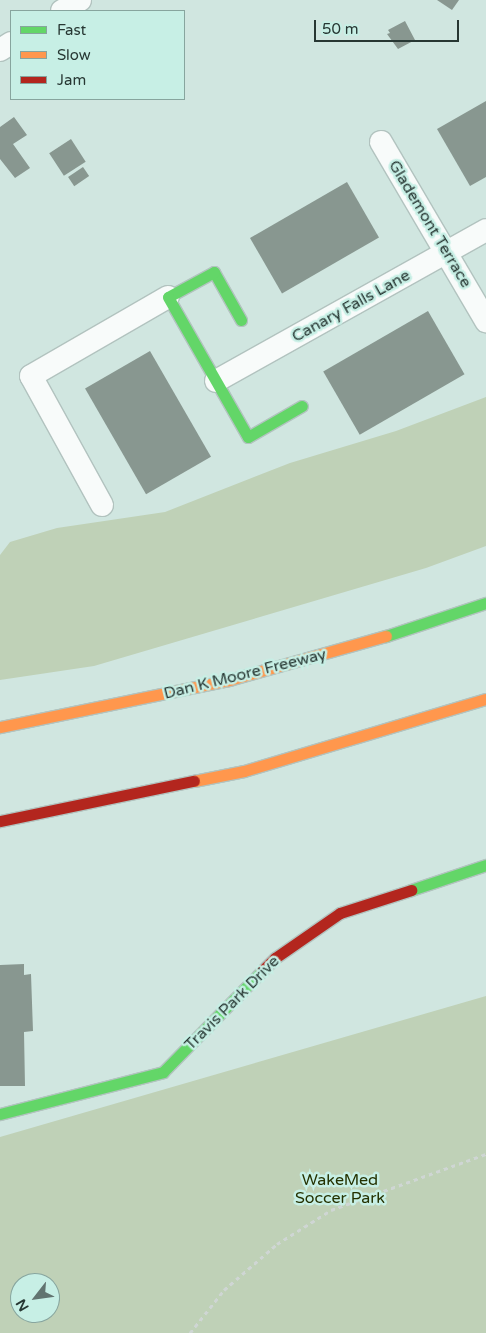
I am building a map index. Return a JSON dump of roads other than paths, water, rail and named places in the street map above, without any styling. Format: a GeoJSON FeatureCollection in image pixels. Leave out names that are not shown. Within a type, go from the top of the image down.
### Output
{"type":"FeatureCollection","features":[{"type":"Feature","properties":{"kind":"main road"},"geometry":{"type":"LineString","coordinates":[[241,320],[214,272],[168,297],[248,437],[302,406]]}},
{"type":"Feature","properties":{"kind":"main road","name":"Dan K Moore Freeway"},"geometry":{"type":"LineString","coordinates":[[0,727],[84,712],[228,680],[361,644],[486,603]]}},
{"type":"Feature","properties":{"kind":"main road"},"geometry":{"type":"LineString","coordinates":[[0,821],[244,771],[486,699]]}},
{"type":"Feature","properties":{"kind":"main road","name":"Travis Park Drive"},"geometry":{"type":"LineString","coordinates":[[0,1114],[163,1072],[274,958],[340,913],[486,865]]}},
{"type":"Feature","properties":{"kind":"street"},"geometry":{"type":"LineString","coordinates":[[64,10],[80,0]]}},
{"type":"Feature","properties":{"kind":"street","name":"Glademont Terrace"},"geometry":{"type":"LineString","coordinates":[[381,142],[483,310]]}},
{"type":"Feature","properties":{"kind":"street","name":"Canary Falls Lane"},"geometry":{"type":"LineString","coordinates":[[216,381],[486,230]]}},
{"type":"Feature","properties":{"kind":"street"},"geometry":{"type":"LineString","coordinates":[[102,505],[31,376],[168,297]]}},
{"type":"Feature","properties":{"kind":"park label","name":"WakeMed Soccer Park"},"geometry":{"type":"Point","coordinates":[340,1189]}}]}
